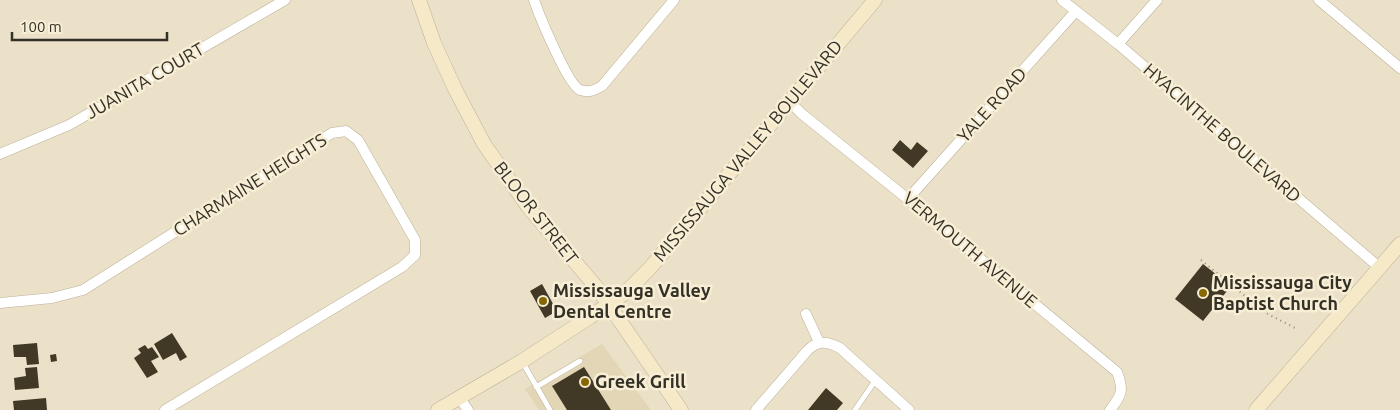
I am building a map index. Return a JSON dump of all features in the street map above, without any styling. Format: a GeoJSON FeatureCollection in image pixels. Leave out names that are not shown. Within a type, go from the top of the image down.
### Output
{"type":"FeatureCollection","features":[{"type":"Feature","properties":{"kind":"street","name":"JUANITA COURT"},"geometry":{"type":"LineString","coordinates":[[0,154],[69,125],[285,0]]}},
{"type":"Feature","properties":{"kind":"street","name":"BLOOR STREET"},"geometry":{"type":"LineString","coordinates":[[419,0],[434,43],[455,89],[484,144],[529,208],[598,289],[681,410]]}},
{"type":"Feature","properties":{"kind":"street"},"geometry":{"type":"LineString","coordinates":[[534,0],[564,69],[574,87],[581,91],[591,92],[602,86],[674,0]]}},
{"type":"Feature","properties":{"kind":"street","name":"MISSISSAUGA VALLEY BOULEVARD"},"geometry":{"type":"LineString","coordinates":[[438,410],[522,360],[625,293],[650,268],[768,130],[789,102],[875,0]]}},
{"type":"Feature","properties":{"kind":"street","name":"HYACINTHE BOULEVARD"},"geometry":{"type":"LineString","coordinates":[[1062,0],[1118,44],[1380,268]]}},
{"type":"Feature","properties":{"kind":"street"},"geometry":{"type":"LineString","coordinates":[[1118,44],[1157,0]]}},
{"type":"Feature","properties":{"kind":"street"},"geometry":{"type":"LineString","coordinates":[[1319,0],[1400,68]]}},
{"type":"Feature","properties":{"kind":"street","name":"YALE ROAD"},"geometry":{"type":"LineString","coordinates":[[909,200],[1076,11]]}},
{"type":"Feature","properties":{"kind":"street","name":"VERMOUTH AVENUE"},"geometry":{"type":"LineString","coordinates":[[789,102],[1117,372],[1122,385],[1120,398],[1110,410]]}},
{"type":"Feature","properties":{"kind":"street","name":"CHARMAINE HEIGHTS"},"geometry":{"type":"LineString","coordinates":[[0,303],[52,298],[82,290],[332,133],[346,131],[358,140],[415,240],[415,255],[402,266],[165,410]]}},
{"type":"Feature","properties":{"kind":"street"},"geometry":{"type":"LineString","coordinates":[[1258,410],[1400,244]]}},
{"type":"Feature","properties":{"kind":"street"},"geometry":{"type":"LineString","coordinates":[[806,314],[819,342]]}},
{"type":"Feature","properties":{"kind":"street"},"geometry":{"type":"LineString","coordinates":[[756,410],[812,345],[819,342],[831,343],[840,348],[910,410]]}},
{"type":"Feature","properties":{"kind":"street"},"geometry":{"type":"LineString","coordinates":[[459,397],[468,410]]}},
{"type":"Feature","properties":{"kind":"lane"},"geometry":{"type":"LineString","coordinates":[[522,360],[550,410]]}},
{"type":"Feature","properties":{"kind":"lane"},"geometry":{"type":"LineString","coordinates":[[536,387],[580,361]]}},
{"type":"Feature","properties":{"kind":"lane"},"geometry":{"type":"LineString","coordinates":[[855,410],[875,381]]}},
{"type":"Feature","properties":{"kind":"path"},"geometry":{"type":"LineString","coordinates":[[1201,260],[1266,313],[1297,329]]}},
{"type":"Feature","properties":{"kind":"shaded area"},"geometry":{"type":"Polygon","coordinates":[[[602,344],[651,410],[539,410],[525,389],[602,344]]]}},
{"type":"Feature","properties":{"kind":"building"},"geometry":{"type":"Polygon","coordinates":[[[900,140],[911,150],[917,142],[928,151],[913,168],[892,150],[900,140]]]}},
{"type":"Feature","properties":{"kind":"building","name":"Mississauga City Baptist Church"},"geometry":{"type":"Polygon","coordinates":[[[1203,264],[1231,286],[1203,321],[1175,299],[1203,264]]]}},
{"type":"Feature","properties":{"kind":"building","name":"Mississauga Valley Dental Centre"},"geometry":{"type":"Polygon","coordinates":[[[542,284],[557,311],[545,318],[530,291],[542,284]]]}},
{"type":"Feature","properties":{"kind":"building"},"geometry":{"type":"Polygon","coordinates":[[[172,333],[187,357],[180,361],[176,353],[163,360],[154,344],[172,333]]]}},
{"type":"Feature","properties":{"kind":"building"},"geometry":{"type":"Polygon","coordinates":[[[37,343],[39,364],[27,365],[26,357],[14,357],[13,345],[37,343]]]}},
{"type":"Feature","properties":{"kind":"building"},"geometry":{"type":"Polygon","coordinates":[[[145,345],[148,349],[152,347],[159,357],[151,361],[158,372],[147,378],[134,358],[141,353],[138,349],[145,345]]]}},
{"type":"Feature","properties":{"kind":"building"},"geometry":{"type":"Polygon","coordinates":[[[56,354],[57,361],[51,362],[50,355],[56,354]]]}},
{"type":"Feature","properties":{"kind":"building"},"geometry":{"type":"Polygon","coordinates":[[[37,367],[39,388],[15,390],[14,378],[26,376],[25,368],[37,367]]]}},
{"type":"Feature","properties":{"kind":"building"},"geometry":{"type":"Polygon","coordinates":[[[584,367],[611,410],[567,410],[552,386],[584,367]]]}},
{"type":"Feature","properties":{"kind":"building"},"geometry":{"type":"Polygon","coordinates":[[[826,388],[843,403],[837,410],[808,410],[826,388]]]}},
{"type":"Feature","properties":{"kind":"building"},"geometry":{"type":"Polygon","coordinates":[[[46,398],[47,410],[14,410],[13,401],[46,398]]]}},
{"type":"Feature","properties":{"kind":"place","name":"Mississauga City Baptist Church"},"geometry":{"type":"Point","coordinates":[1203,293]}},
{"type":"Feature","properties":{"kind":"place","name":"Mississauga Valley Dental Centre"},"geometry":{"type":"Point","coordinates":[543,301]}},
{"type":"Feature","properties":{"kind":"place","name":"Greek Grill"},"geometry":{"type":"Point","coordinates":[585,382]}}]}
